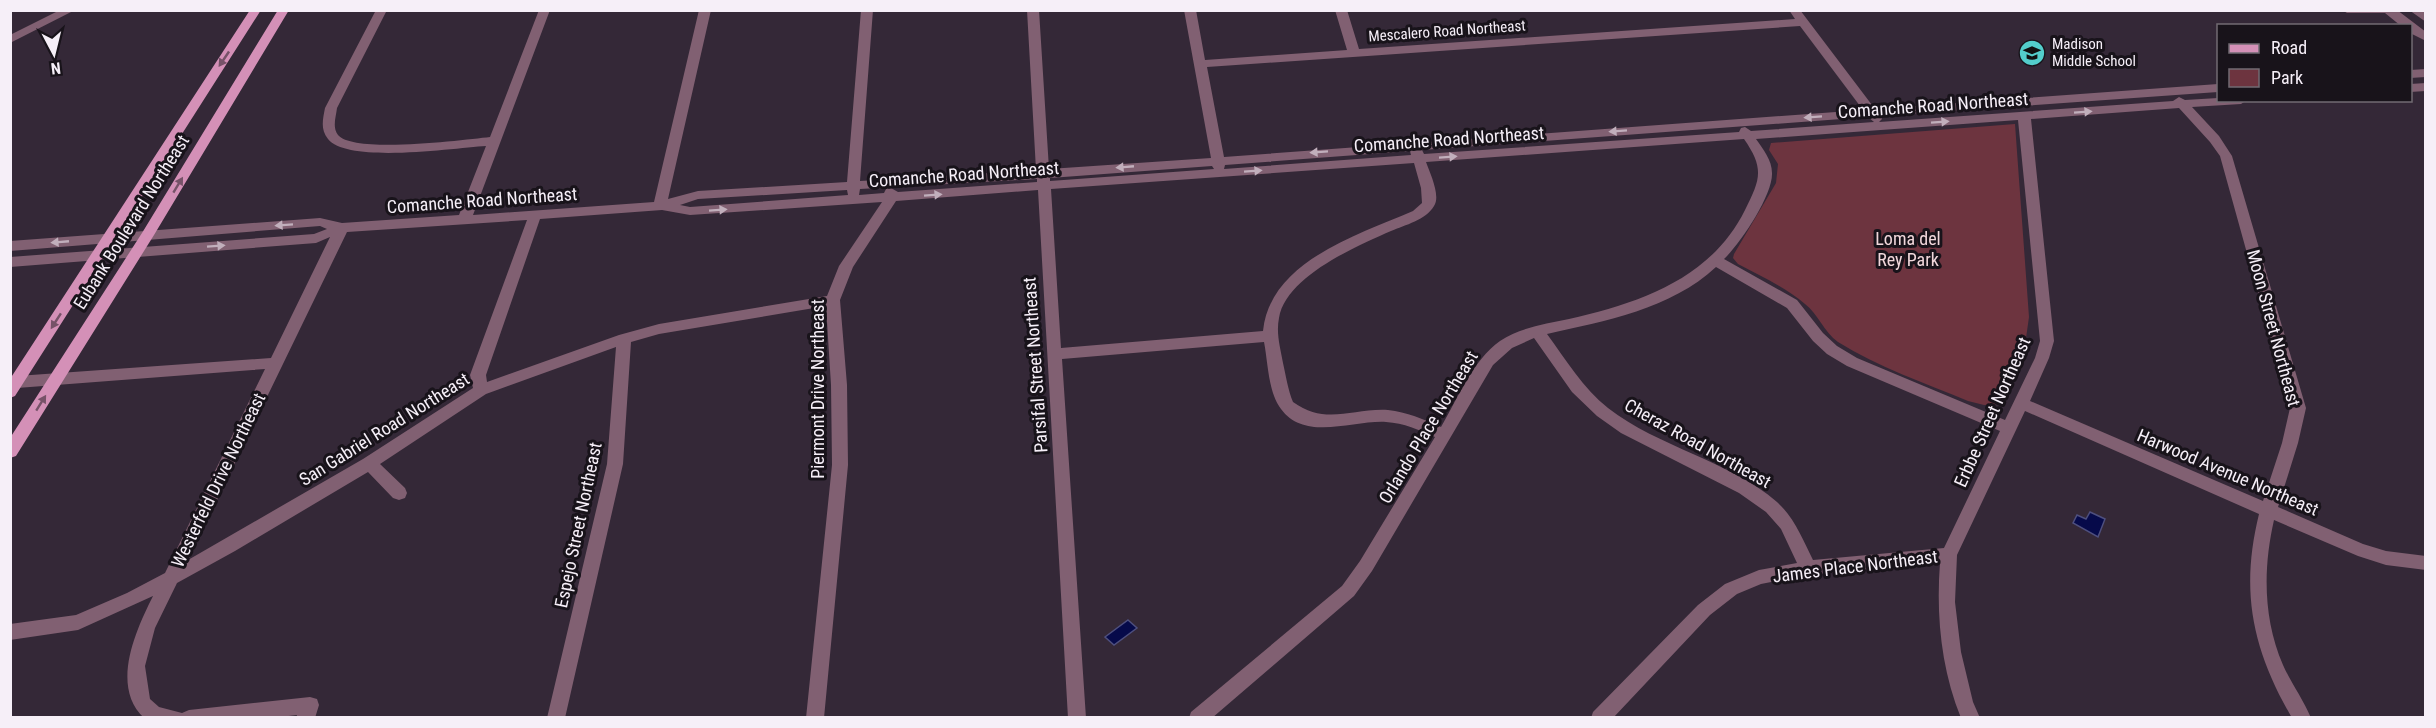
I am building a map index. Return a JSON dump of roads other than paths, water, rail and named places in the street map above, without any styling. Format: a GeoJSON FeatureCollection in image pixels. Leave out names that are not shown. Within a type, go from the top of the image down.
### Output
{"type":"FeatureCollection","features":[{"type":"Feature","properties":{"kind":"main road","name":"Eubank Boulevard Northeast"},"geometry":{"type":"LineString","coordinates":[[14,387],[256,10]]}},
{"type":"Feature","properties":{"kind":"main road","name":"Eubank Boulevard Northeast"},"geometry":{"type":"LineString","coordinates":[[10,452],[137,252],[284,10]]}},
{"type":"Feature","properties":{"kind":"street"},"geometry":{"type":"LineString","coordinates":[[10,40],[70,10]]}},
{"type":"Feature","properties":{"kind":"street"},"geometry":{"type":"LineString","coordinates":[[382,10],[331,108],[327,118],[330,133],[338,141],[351,147],[373,150],[494,141]]}},
{"type":"Feature","properties":{"kind":"street"},"geometry":{"type":"LineString","coordinates":[[464,220],[545,10]]}},
{"type":"Feature","properties":{"kind":"street"},"geometry":{"type":"LineString","coordinates":[[660,206],[705,10]]}},
{"type":"Feature","properties":{"kind":"street"},"geometry":{"type":"LineString","coordinates":[[854,200],[853,185],[867,10]]}},
{"type":"Feature","properties":{"kind":"street","name":"Parsifal Street Northeast"},"geometry":{"type":"LineString","coordinates":[[1033,10],[1077,717]]}},
{"type":"Feature","properties":{"kind":"street"},"geometry":{"type":"LineString","coordinates":[[1191,10],[1219,174]]}},
{"type":"Feature","properties":{"kind":"street"},"geometry":{"type":"LineString","coordinates":[[1341,10],[1354,53]]}},
{"type":"Feature","properties":{"kind":"street"},"geometry":{"type":"LineString","coordinates":[[1794,10],[1882,126]]}},
{"type":"Feature","properties":{"kind":"street"},"geometry":{"type":"LineString","coordinates":[[2347,10],[2360,12],[2382,10]]}},
{"type":"Feature","properties":{"kind":"street"},"geometry":{"type":"LineString","coordinates":[[2389,10],[2407,24]]}},
{"type":"Feature","properties":{"kind":"street"},"geometry":{"type":"LineString","coordinates":[[2414,10],[2426,20]]}},
{"type":"Feature","properties":{"kind":"street","name":"Mescalero Road Northeast"},"geometry":{"type":"LineString","coordinates":[[1202,64],[1802,22]]}},
{"type":"Feature","properties":{"kind":"street"},"geometry":{"type":"LineString","coordinates":[[2412,28],[2426,38]]}},
{"type":"Feature","properties":{"kind":"street","name":"Comanche Road Northeast"},"geometry":{"type":"LineString","coordinates":[[1744,129],[1871,113],[2217,88]]}},
{"type":"Feature","properties":{"kind":"street","name":"Moon Street Northeast"},"geometry":{"type":"LineString","coordinates":[[2172,92],[2215,139],[2226,156],[2298,408],[2295,431],[2269,512],[2257,574],[2258,610],[2268,653],[2286,693],[2302,717]]}},
{"type":"Feature","properties":{"kind":"street","name":"Comanche Road Northeast"},"geometry":{"type":"LineString","coordinates":[[1043,180],[1218,159],[1416,152],[1744,129],[1882,126],[2217,102]]}},
{"type":"Feature","properties":{"kind":"street","name":"Erbbe Street Northeast"},"geometry":{"type":"LineString","coordinates":[[1971,717],[1964,702],[1952,652],[1946,602],[1949,555],[2042,358],[2047,341],[2024,116]]}},
{"type":"Feature","properties":{"kind":"street","name":"Orlando Place Northeast"},"geometry":{"type":"LineString","coordinates":[[1198,717],[1348,591],[1366,566],[1446,435],[1488,361],[1500,348],[1511,340],[1538,331],[1638,307],[1693,280],[1716,261],[1739,233],[1766,181],[1767,171],[1764,159],[1744,129]]}},
{"type":"Feature","properties":{"kind":"street"},"geometry":{"type":"LineString","coordinates":[[1416,152],[1428,188],[1429,204],[1418,214],[1340,248],[1308,269],[1282,295],[1272,315],[1270,336],[1282,394],[1287,406],[1302,417],[1325,422],[1385,416],[1408,419],[1446,435]]}},
{"type":"Feature","properties":{"kind":"street","name":"Comanche Road Northeast"},"geometry":{"type":"LineString","coordinates":[[660,206],[690,211],[854,200],[892,190],[1043,180],[1219,174],[1416,152]]}},
{"type":"Feature","properties":{"kind":"street","name":"Comanche Road Northeast"},"geometry":{"type":"LineString","coordinates":[[10,262],[316,238],[342,228],[660,206],[698,195],[853,185],[892,190]]}},
{"type":"Feature","properties":{"kind":"street","name":"Piermont Drive Northeast"},"geometry":{"type":"LineString","coordinates":[[815,717],[840,465],[839,385],[833,300],[846,266],[892,190]]}},
{"type":"Feature","properties":{"kind":"street"},"geometry":{"type":"LineString","coordinates":[[481,390],[478,375],[535,215]]}},
{"type":"Feature","properties":{"kind":"street","name":"Comanche Road Northeast"},"geometry":{"type":"LineString","coordinates":[[10,246],[320,222],[342,228]]}},
{"type":"Feature","properties":{"kind":"street","name":"Westerfeld Drive Northeast"},"geometry":{"type":"LineString","coordinates":[[175,717],[154,715],[141,703],[136,666],[146,628],[342,228]]}},
{"type":"Feature","properties":{"kind":"street"},"geometry":{"type":"LineString","coordinates":[[1716,261],[1792,304],[1818,337],[1832,350],[1852,362],[2007,428]]}},
{"type":"Feature","properties":{"kind":"street","name":"San Gabriel Road Northeast"},"geometry":{"type":"LineString","coordinates":[[10,632],[78,622],[108,610],[170,578],[369,463],[481,390],[624,339],[659,329],[833,300]]}},
{"type":"Feature","properties":{"kind":"street","name":"Cheraz Road Northeast"},"geometry":{"type":"LineString","coordinates":[[1538,331],[1577,388],[1602,412],[1627,429],[1744,488],[1772,507],[1786,525],[1808,568]]}},
{"type":"Feature","properties":{"kind":"street"},"geometry":{"type":"LineString","coordinates":[[1054,354],[1270,336]]}},
{"type":"Feature","properties":{"kind":"street","name":"Espejo Street Northeast"},"geometry":{"type":"LineString","coordinates":[[556,717],[615,464],[624,339]]}},
{"type":"Feature","properties":{"kind":"street"},"geometry":{"type":"LineString","coordinates":[[14,387],[56,378],[275,363]]}},
{"type":"Feature","properties":{"kind":"street","name":"Harwood Avenue Northeast"},"geometry":{"type":"LineString","coordinates":[[2020,403],[2358,549],[2386,558],[2426,563]]}},
{"type":"Feature","properties":{"kind":"street"},"geometry":{"type":"LineString","coordinates":[[369,463],[399,493]]}},
{"type":"Feature","properties":{"kind":"street","name":"James Place Northeast"},"geometry":{"type":"LineString","coordinates":[[1600,717],[1704,610],[1731,589],[1759,577],[1808,568],[1949,555]]}},
{"type":"Feature","properties":{"kind":"street"},"geometry":{"type":"LineString","coordinates":[[189,717],[310,705],[305,717]]}},
{"type":"Feature","properties":{"kind":"place","name":"Madison Middle School"},"geometry":{"type":"Point","coordinates":[2032,53]}},
{"type":"Feature","properties":{"kind":"park label","name":"Loma del Rey Park"},"geometry":{"type":"Point","coordinates":[1908,248]}}]}
